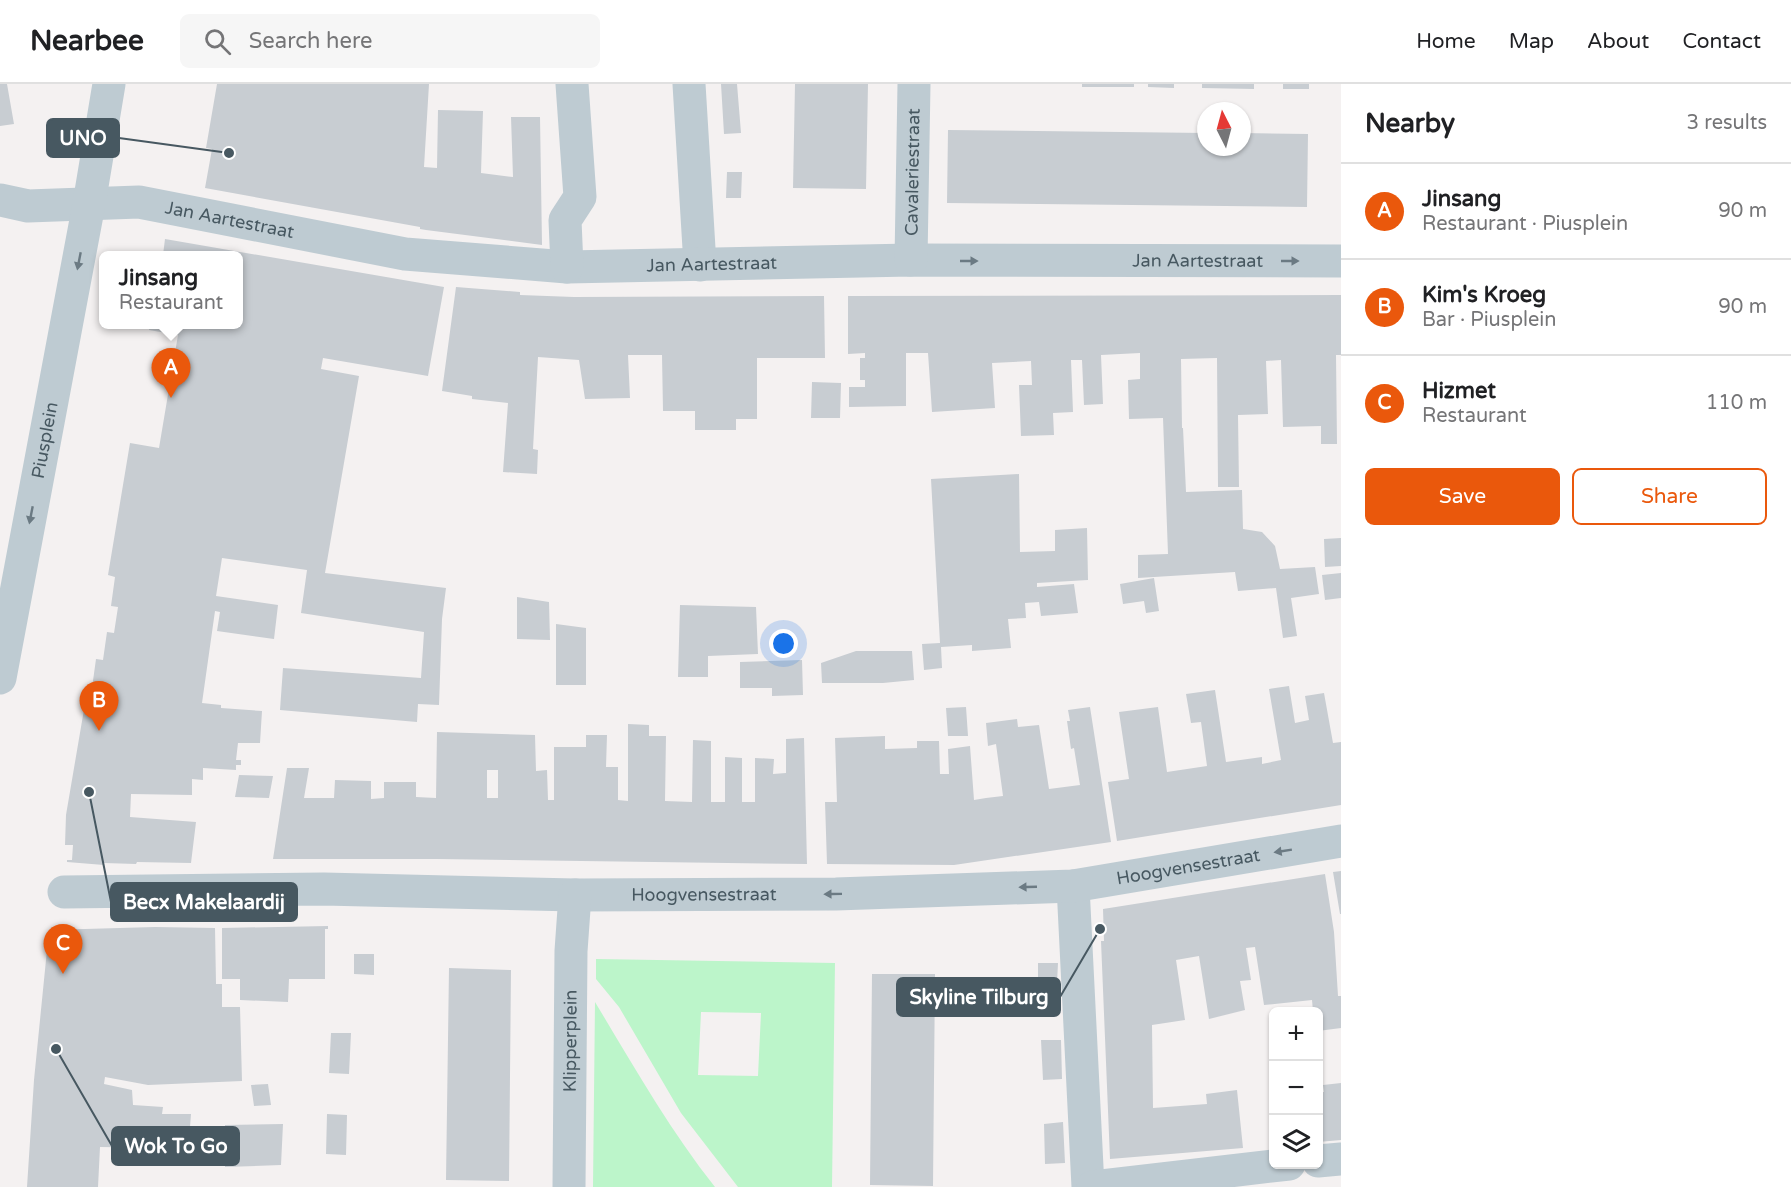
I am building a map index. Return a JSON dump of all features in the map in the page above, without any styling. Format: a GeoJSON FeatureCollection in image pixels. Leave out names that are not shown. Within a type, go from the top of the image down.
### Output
{"type":"FeatureCollection","features":[{"type":"Feature","properties":{"kind":"street","name":"Piusplein"},"geometry":{"type":"LineString","coordinates":[[0,678],[89,204],[109,84]]}},
{"type":"Feature","properties":{"kind":"street"},"geometry":{"type":"LineString","coordinates":[[567,267],[565,220],[579,196],[572,84]]}},
{"type":"Feature","properties":{"kind":"street"},"geometry":{"type":"LineString","coordinates":[[689,84],[700,265]]}},
{"type":"Feature","properties":{"kind":"street","name":"Cavaleriestraat"},"geometry":{"type":"LineString","coordinates":[[911,261],[914,84]]}},
{"type":"Feature","properties":{"kind":"street","name":"Jan Aartestraat"},"geometry":{"type":"LineString","coordinates":[[0,200],[27,206],[139,202],[405,254],[567,267],[911,261],[1341,261]]}},
{"type":"Feature","properties":{"kind":"street","name":"Hoogvensestraat"},"geometry":{"type":"LineString","coordinates":[[64,892],[324,888],[574,895],[836,894],[1073,886],[1341,841]]}},
{"type":"Feature","properties":{"kind":"street"},"geometry":{"type":"LineString","coordinates":[[1073,886],[1088,1187]]}},
{"type":"Feature","properties":{"kind":"street","name":"Klipperplein"},"geometry":{"type":"LineString","coordinates":[[569,1187],[571,951],[574,895]]}},
{"type":"Feature","properties":{"kind":"street"},"geometry":{"type":"LineString","coordinates":[[1323,1161],[1341,1159]]}},
{"type":"Feature","properties":{"kind":"street"},"geometry":{"type":"LineString","coordinates":[[1093,1187],[1269,1166]]}},
{"type":"Feature","properties":{"kind":"green space"},"geometry":{"type":"Polygon","coordinates":[[[596,959],[835,963],[832,1187],[738,1187],[681,1113],[619,1007],[596,979],[596,959]],[[701,1012],[698,1075],[758,1076],[761,1013],[701,1012]]]}},
{"type":"Feature","properties":{"kind":"green space"},"geometry":{"type":"Polygon","coordinates":[[[595,1002],[667,1120],[715,1187],[593,1187],[595,1002]]]}},
{"type":"Feature","properties":{"kind":"building"},"geometry":{"type":"Polygon","coordinates":[[[0,84],[7,84],[14,124],[0,126],[0,84]]]}},
{"type":"Feature","properties":{"kind":"building"},"geometry":{"type":"Polygon","coordinates":[[[217,84],[429,84],[424,167],[437,168],[438,110],[483,111],[481,173],[513,177],[511,117],[540,117],[542,245],[420,229],[420,227],[205,188],[212,149],[206,148],[217,84]]]}},
{"type":"Feature","properties":{"kind":"building"},"geometry":{"type":"Polygon","coordinates":[[[721,84],[737,84],[741,133],[724,134],[721,84]]]}},
{"type":"Feature","properties":{"kind":"building"},"geometry":{"type":"Polygon","coordinates":[[[795,84],[868,84],[866,189],[793,188],[795,84]]]}},
{"type":"Feature","properties":{"kind":"building"},"geometry":{"type":"Polygon","coordinates":[[[1082,84],[1134,84],[1134,87],[1082,87],[1082,84]]]}},
{"type":"Feature","properties":{"kind":"building"},"geometry":{"type":"Polygon","coordinates":[[[1148,84],[1174,84],[1174,88],[1148,87],[1148,84]]]}},
{"type":"Feature","properties":{"kind":"building"},"geometry":{"type":"Polygon","coordinates":[[[1202,84],[1254,84],[1254,89],[1202,88],[1202,84]]]}},
{"type":"Feature","properties":{"kind":"building"},"geometry":{"type":"Polygon","coordinates":[[[1283,84],[1309,84],[1309,89],[1283,89],[1283,84]]]}},
{"type":"Feature","properties":{"kind":"building"},"geometry":{"type":"Polygon","coordinates":[[[948,130],[1197,133],[1197,156],[1251,156],[1251,133],[1308,134],[1307,207],[947,203],[948,130]]]}},
{"type":"Feature","properties":{"kind":"building"},"geometry":{"type":"Polygon","coordinates":[[[727,172],[742,172],[741,198],[726,198],[727,172]]]}},
{"type":"Feature","properties":{"kind":"building"},"geometry":{"type":"Polygon","coordinates":[[[165,239],[235,251],[164,251],[165,239]]]}},
{"type":"Feature","properties":{"kind":"building"},"geometry":{"type":"Polygon","coordinates":[[[243,252],[444,287],[428,376],[323,358],[321,369],[359,376],[325,573],[446,588],[442,619],[439,705],[418,704],[417,722],[280,710],[283,668],[421,678],[424,632],[301,613],[307,570],[222,558],[216,596],[278,605],[274,639],[217,631],[220,612],[215,611],[202,703],[221,705],[221,708],[262,711],[260,743],[238,743],[236,760],[241,760],[241,765],[236,765],[236,770],[203,768],[203,780],[192,779],[192,795],[131,794],[130,817],[196,822],[191,863],[137,862],[136,864],[104,863],[104,865],[67,862],[67,860],[72,860],[73,845],[65,845],[66,815],[88,686],[92,688],[96,659],[103,660],[107,632],[114,633],[118,607],[111,606],[115,577],[108,575],[130,443],[159,448],[178,335],[149,330],[243,329],[243,252]]]}},
{"type":"Feature","properties":{"kind":"building"},"geometry":{"type":"Polygon","coordinates":[[[456,287],[520,292],[520,295],[574,297],[824,296],[825,358],[757,358],[757,419],[736,419],[736,430],[695,430],[695,411],[663,411],[662,355],[628,355],[630,398],[585,399],[579,360],[538,357],[533,449],[538,450],[537,474],[503,472],[508,403],[472,399],[472,396],[442,391],[456,287]]]}},
{"type":"Feature","properties":{"kind":"building"},"geometry":{"type":"Polygon","coordinates":[[[1341,295],[1341,355],[1336,355],[1337,444],[1321,444],[1321,426],[1283,427],[1281,360],[1266,361],[1268,414],[1238,415],[1239,487],[1218,487],[1217,358],[1181,359],[1186,492],[1242,490],[1243,529],[1262,532],[1275,546],[1280,569],[1315,567],[1319,594],[1291,598],[1297,636],[1283,638],[1276,588],[1238,591],[1235,572],[1138,578],[1138,555],[1168,554],[1163,418],[1129,419],[1128,380],[1140,379],[1140,353],[1101,355],[1103,404],[1084,405],[1082,360],[1071,360],[1073,412],[1053,413],[1054,435],[1021,436],[1019,385],[1032,385],[1031,361],[992,363],[995,408],[932,412],[928,353],[906,353],[906,406],[849,407],[849,387],[865,387],[865,380],[860,380],[860,358],[865,358],[865,353],[848,354],[848,296],[1341,295]]]}},
{"type":"Feature","properties":{"kind":"building"},"geometry":{"type":"Polygon","coordinates":[[[812,382],[841,383],[840,418],[811,418],[812,382]]]}},
{"type":"Feature","properties":{"kind":"building"},"geometry":{"type":"Polygon","coordinates":[[[1019,474],[1020,552],[1055,551],[1055,530],[1087,528],[1088,580],[1037,583],[1037,587],[1074,584],[1078,613],[1041,616],[1039,602],[1025,603],[1026,618],[1008,619],[1011,648],[972,651],[972,645],[941,647],[942,668],[924,670],[922,644],[940,643],[931,479],[1019,474]]]}},
{"type":"Feature","properties":{"kind":"building"},"geometry":{"type":"Polygon","coordinates":[[[1341,538],[1341,566],[1325,567],[1324,539],[1341,538]]]}},
{"type":"Feature","properties":{"kind":"building"},"geometry":{"type":"Polygon","coordinates":[[[1341,573],[1341,598],[1325,600],[1322,575],[1341,573]]]}},
{"type":"Feature","properties":{"kind":"building"},"geometry":{"type":"Polygon","coordinates":[[[1154,578],[1159,611],[1146,613],[1144,601],[1123,604],[1120,584],[1154,578]]]}},
{"type":"Feature","properties":{"kind":"building"},"geometry":{"type":"Polygon","coordinates":[[[517,597],[549,602],[550,640],[517,639],[517,597]]]}},
{"type":"Feature","properties":{"kind":"building"},"geometry":{"type":"Polygon","coordinates":[[[680,605],[756,607],[758,654],[708,656],[708,677],[678,677],[680,605]]]}},
{"type":"Feature","properties":{"kind":"building"},"geometry":{"type":"Polygon","coordinates":[[[556,624],[586,628],[586,685],[556,685],[556,624]]]}},
{"type":"Feature","properties":{"kind":"building"},"geometry":{"type":"Polygon","coordinates":[[[856,651],[912,651],[914,680],[883,683],[822,683],[821,663],[856,651]]]}},
{"type":"Feature","properties":{"kind":"building"},"geometry":{"type":"Polygon","coordinates":[[[802,660],[803,695],[772,696],[772,688],[740,688],[740,662],[802,660]]]}},
{"type":"Feature","properties":{"kind":"building"},"geometry":{"type":"Polygon","coordinates":[[[1289,686],[1295,723],[1309,720],[1305,696],[1324,693],[1333,743],[1341,742],[1341,805],[1117,841],[1108,782],[1129,779],[1119,712],[1158,707],[1167,772],[1207,766],[1201,722],[1191,723],[1186,694],[1215,690],[1226,762],[1262,757],[1262,764],[1281,760],[1269,689],[1289,686]]]}},
{"type":"Feature","properties":{"kind":"building"},"geometry":{"type":"Polygon","coordinates":[[[966,707],[968,736],[948,736],[946,708],[966,707]]]}},
{"type":"Feature","properties":{"kind":"building"},"geometry":{"type":"Polygon","coordinates":[[[1090,707],[1111,842],[954,865],[827,864],[825,802],[837,802],[835,738],[885,736],[885,749],[917,748],[917,741],[939,741],[940,774],[949,774],[948,749],[970,746],[974,800],[1003,796],[996,744],[988,746],[986,723],[1017,719],[1018,727],[1039,725],[1049,789],[1080,785],[1074,748],[1071,749],[1067,721],[1070,721],[1068,710],[1090,707]]]}},
{"type":"Feature","properties":{"kind":"building"},"geometry":{"type":"Polygon","coordinates":[[[628,724],[649,725],[649,736],[666,736],[665,801],[692,802],[693,740],[711,741],[711,802],[725,802],[725,757],[742,758],[742,802],[755,802],[755,758],[774,759],[773,774],[786,773],[786,739],[804,738],[807,864],[273,859],[287,768],[309,768],[304,798],[334,798],[335,780],[371,781],[371,799],[384,798],[384,782],[416,782],[416,797],[436,798],[437,732],[535,735],[536,771],[547,770],[548,800],[554,800],[554,747],[586,747],[586,735],[607,735],[606,767],[618,767],[618,800],[628,801],[628,724]],[[487,770],[487,798],[498,798],[498,770],[487,770]]]}},
{"type":"Feature","properties":{"kind":"building"},"geometry":{"type":"Polygon","coordinates":[[[239,775],[273,776],[269,798],[235,797],[239,775]]]}},
{"type":"Feature","properties":{"kind":"building"},"geometry":{"type":"Polygon","coordinates":[[[1341,871],[1341,914],[1340,914],[1333,872],[1341,871]]]}},
{"type":"Feature","properties":{"kind":"building"},"geometry":{"type":"Polygon","coordinates":[[[1325,874],[1334,932],[1338,996],[1341,996],[1341,1028],[1323,1030],[1323,1007],[1313,1007],[1312,1000],[1264,1005],[1255,947],[1246,948],[1251,980],[1240,981],[1245,1010],[1209,1019],[1199,956],[1176,960],[1185,1020],[1152,1025],[1153,1108],[1207,1104],[1206,1094],[1237,1090],[1243,1148],[1110,1159],[1101,941],[1104,941],[1103,909],[1325,874]]]}},
{"type":"Feature","properties":{"kind":"building"},"geometry":{"type":"Polygon","coordinates":[[[328,926],[328,929],[325,929],[325,979],[289,979],[288,1002],[240,1000],[240,979],[222,979],[222,928],[328,926]]]}},
{"type":"Feature","properties":{"kind":"building"},"geometry":{"type":"Polygon","coordinates":[[[215,928],[216,984],[222,984],[222,1007],[240,1007],[242,1081],[148,1085],[105,1077],[104,1084],[132,1090],[133,1105],[163,1107],[162,1114],[191,1114],[190,1127],[165,1127],[164,1148],[100,1147],[98,1187],[27,1187],[34,1080],[49,930],[215,928]]]}},
{"type":"Feature","properties":{"kind":"building"},"geometry":{"type":"Polygon","coordinates":[[[354,954],[374,954],[374,975],[354,974],[354,954]]]}},
{"type":"Feature","properties":{"kind":"building"},"geometry":{"type":"Polygon","coordinates":[[[1038,963],[1058,963],[1057,983],[1038,983],[1038,963]]]}},
{"type":"Feature","properties":{"kind":"building"},"geometry":{"type":"Polygon","coordinates":[[[449,968],[511,970],[509,1181],[446,1180],[449,968]]]}},
{"type":"Feature","properties":{"kind":"building"},"geometry":{"type":"Polygon","coordinates":[[[872,974],[935,974],[933,1186],[870,1185],[872,974]]]}},
{"type":"Feature","properties":{"kind":"building"},"geometry":{"type":"Polygon","coordinates":[[[331,1033],[351,1033],[349,1074],[329,1073],[331,1033]]]}},
{"type":"Feature","properties":{"kind":"building"},"geometry":{"type":"Polygon","coordinates":[[[1041,1040],[1061,1040],[1062,1079],[1043,1080],[1041,1040]]]}},
{"type":"Feature","properties":{"kind":"building"},"geometry":{"type":"Polygon","coordinates":[[[1341,1083],[1341,1140],[1323,1142],[1323,1085],[1341,1083]]]}},
{"type":"Feature","properties":{"kind":"building"},"geometry":{"type":"Polygon","coordinates":[[[268,1084],[271,1105],[254,1106],[251,1085],[268,1084]]]}},
{"type":"Feature","properties":{"kind":"building"},"geometry":{"type":"Polygon","coordinates":[[[327,1114],[347,1115],[346,1155],[326,1154],[327,1114]]]}},
{"type":"Feature","properties":{"kind":"building"},"geometry":{"type":"Polygon","coordinates":[[[1063,1122],[1065,1163],[1045,1164],[1044,1124],[1063,1122]]]}},
{"type":"Feature","properties":{"kind":"building"},"geometry":{"type":"Polygon","coordinates":[[[283,1124],[281,1165],[225,1167],[225,1125],[283,1124]]]}},
{"type":"Feature","properties":{"kind":"place","name":"UNO"},"geometry":{"type":"Point","coordinates":[229,153]}},
{"type":"Feature","properties":{"kind":"place","name":"Jinsang"},"geometry":{"type":"Point","coordinates":[171,398]}},
{"type":"Feature","properties":{"kind":"place","name":"Kim's Kroeg"},"geometry":{"type":"Point","coordinates":[99,731]}},
{"type":"Feature","properties":{"kind":"place","name":"Becx Makelaardij"},"geometry":{"type":"Point","coordinates":[89,792]}},
{"type":"Feature","properties":{"kind":"place","name":"Skyline Tilburg"},"geometry":{"type":"Point","coordinates":[1100,929]}},
{"type":"Feature","properties":{"kind":"place","name":"Hizmet"},"geometry":{"type":"Point","coordinates":[63,974]}},
{"type":"Feature","properties":{"kind":"place","name":"Wok To Go"},"geometry":{"type":"Point","coordinates":[56,1049]}}]}
